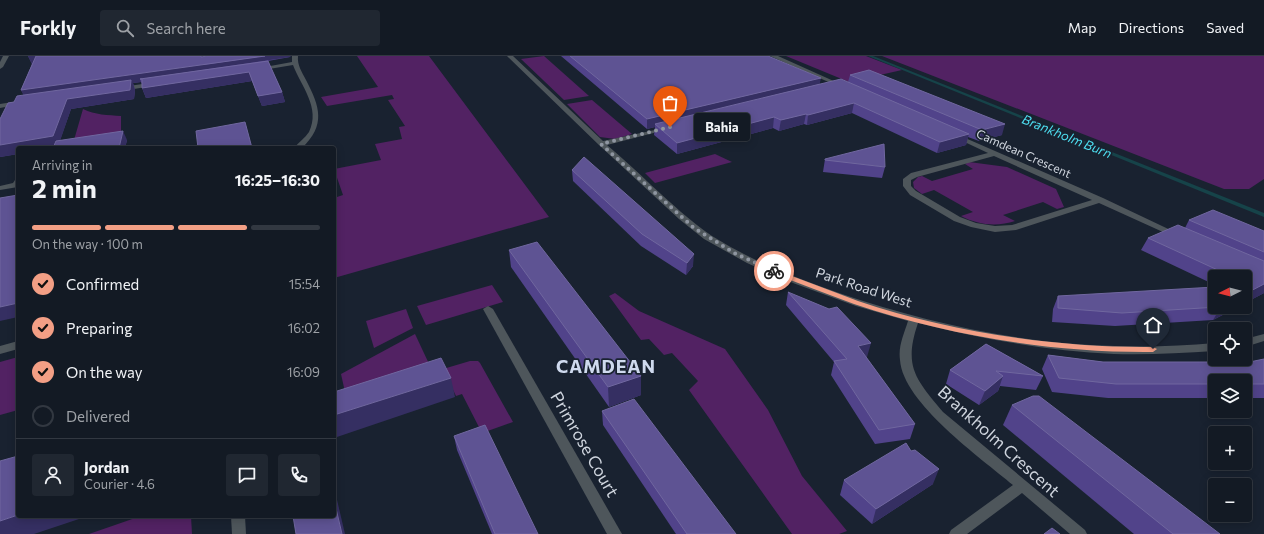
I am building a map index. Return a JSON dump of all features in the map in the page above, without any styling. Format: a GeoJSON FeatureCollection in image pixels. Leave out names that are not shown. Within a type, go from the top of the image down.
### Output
{"type":"FeatureCollection","features":[{"type":"Feature","properties":{"kind":"street"},"geometry":{"type":"LineString","coordinates":[[0,67],[6,56]]}},
{"type":"Feature","properties":{"kind":"street"},"geometry":{"type":"LineString","coordinates":[[295,56],[294,63],[311,94],[316,111],[316,122],[312,132],[300,146]]}},
{"type":"Feature","properties":{"kind":"street","name":"Park Road West"},"geometry":{"type":"LineString","coordinates":[[510,56],[601,144],[694,228],[736,254],[786,277],[842,298],[914,319],[980,333],[1057,346],[1127,350],[1208,348]]}},
{"type":"Feature","properties":{"kind":"street"},"geometry":{"type":"LineString","coordinates":[[773,56],[854,91]]}},
{"type":"Feature","properties":{"kind":"street"},"geometry":{"type":"LineString","coordinates":[[249,70],[294,63]]}},
{"type":"Feature","properties":{"kind":"street"},"geometry":{"type":"LineString","coordinates":[[113,90],[166,82]]}},
{"type":"Feature","properties":{"kind":"street"},"geometry":{"type":"LineString","coordinates":[[824,89],[840,85]]}},
{"type":"Feature","properties":{"kind":"street"},"geometry":{"type":"LineString","coordinates":[[0,106],[23,103]]}},
{"type":"Feature","properties":{"kind":"street"},"geometry":{"type":"LineString","coordinates":[[601,144],[678,125]]}},
{"type":"Feature","properties":{"kind":"street","name":"Camdean Crescent"},"geometry":{"type":"LineString","coordinates":[[946,131],[1185,239]]}},
{"type":"Feature","properties":{"kind":"street"},"geometry":{"type":"LineString","coordinates":[[995,153],[914,175],[907,179],[907,186],[913,193],[957,220],[995,229],[1013,228],[1100,200]]}},
{"type":"Feature","properties":{"kind":"street"},"geometry":{"type":"LineString","coordinates":[[0,188],[16,185]]}},
{"type":"Feature","properties":{"kind":"street","name":"Primrose Court"},"geometry":{"type":"LineString","coordinates":[[488,309],[615,534]]}},
{"type":"Feature","properties":{"kind":"street","name":"Brankholm Crescent"},"geometry":{"type":"LineString","coordinates":[[914,319],[905,352],[906,368],[920,392],[940,415],[1080,534]]}},
{"type":"Feature","properties":{"kind":"street"},"geometry":{"type":"LineString","coordinates":[[1252,341],[1264,338]]}},
{"type":"Feature","properties":{"kind":"street"},"geometry":{"type":"LineString","coordinates":[[0,350],[16,346]]}},
{"type":"Feature","properties":{"kind":"street"},"geometry":{"type":"LineString","coordinates":[[956,534],[1022,486]]}},
{"type":"Feature","properties":{"kind":"street"},"geometry":{"type":"LineString","coordinates":[[238,518],[239,534]]}},
{"type":"Feature","properties":{"kind":"shaded area"},"geometry":{"type":"Polygon","coordinates":[[[357,56],[429,56],[549,217],[336,277],[336,197],[343,195],[336,175],[336,169],[381,160],[375,144],[402,139],[399,127],[405,126],[388,100],[394,99],[392,95],[327,106],[321,97],[378,87],[357,56]]]}},
{"type":"Feature","properties":{"kind":"shaded area"},"geometry":{"type":"Polygon","coordinates":[[[544,56],[589,96],[564,100],[521,59],[544,56]]]}},
{"type":"Feature","properties":{"kind":"shaded area"},"geometry":{"type":"Polygon","coordinates":[[[786,56],[866,56],[902,70],[849,82],[786,56]]]}},
{"type":"Feature","properties":{"kind":"shaded area"},"geometry":{"type":"Polygon","coordinates":[[[882,56],[1264,56],[1264,179],[1249,189],[1224,189],[882,56]]]}},
{"type":"Feature","properties":{"kind":"shaded area"},"geometry":{"type":"Polygon","coordinates":[[[592,100],[632,134],[615,139],[600,137],[567,104],[592,100]]]}},
{"type":"Feature","properties":{"kind":"shaded area"},"geometry":{"type":"Polygon","coordinates":[[[83,109],[97,114],[121,116],[121,139],[78,146],[55,146],[74,140],[83,109]]]}},
{"type":"Feature","properties":{"kind":"shaded area"},"geometry":{"type":"Polygon","coordinates":[[[715,154],[732,162],[655,183],[645,173],[715,154]]]}},
{"type":"Feature","properties":{"kind":"shaded area"},"geometry":{"type":"Polygon","coordinates":[[[969,162],[1007,167],[1056,189],[1064,207],[1057,209],[1043,202],[1003,215],[1015,221],[1001,224],[988,224],[961,216],[973,212],[934,190],[922,194],[914,188],[913,182],[918,177],[922,176],[932,181],[973,169],[965,164],[969,162]]]}},
{"type":"Feature","properties":{"kind":"shaded area"},"geometry":{"type":"Polygon","coordinates":[[[492,285],[503,302],[426,325],[417,306],[492,285]]]}},
{"type":"Feature","properties":{"kind":"shaded area"},"geometry":{"type":"Polygon","coordinates":[[[615,293],[639,311],[725,349],[768,410],[802,476],[847,531],[839,534],[792,534],[689,390],[698,381],[672,353],[664,355],[649,339],[641,340],[609,296],[615,293]]]}},
{"type":"Feature","properties":{"kind":"shaded area"},"geometry":{"type":"Polygon","coordinates":[[[406,309],[413,328],[374,348],[366,321],[406,309]]]}},
{"type":"Feature","properties":{"kind":"shaded area"},"geometry":{"type":"Polygon","coordinates":[[[415,334],[430,366],[345,392],[341,374],[415,334]]]}},
{"type":"Feature","properties":{"kind":"shaded area"},"geometry":{"type":"Polygon","coordinates":[[[16,358],[16,411],[0,415],[0,362],[16,358]]]}},
{"type":"Feature","properties":{"kind":"shaded area"},"geometry":{"type":"Polygon","coordinates":[[[470,361],[478,361],[480,363],[513,422],[482,433],[462,394],[456,396],[443,369],[470,361]]]}},
{"type":"Feature","properties":{"kind":"shaded area"},"geometry":{"type":"Polygon","coordinates":[[[135,518],[191,518],[192,534],[89,534],[135,518]]]}},
{"type":"Feature","properties":{"kind":"building"},"geometry":{"type":"Polygon","coordinates":[[[36,56],[201,57],[265,56],[21,90],[36,56]]]}},
{"type":"Feature","properties":{"kind":"building"},"geometry":{"type":"Polygon","coordinates":[[[570,56],[768,56],[821,78],[647,119],[570,56]]]}},
{"type":"Feature","properties":{"kind":"building"},"geometry":{"type":"Polygon","coordinates":[[[268,61],[282,92],[258,96],[249,72],[142,88],[142,79],[140,79],[268,61]]]}},
{"type":"Feature","properties":{"kind":"building"},"geometry":{"type":"Polygon","coordinates":[[[869,70],[1005,124],[982,130],[850,75],[869,70]]]}},
{"type":"Feature","properties":{"kind":"building"},"geometry":{"type":"Polygon","coordinates":[[[841,79],[969,134],[940,142],[854,103],[808,115],[806,114],[781,120],[774,117],[677,143],[655,124],[841,79]]]}},
{"type":"Feature","properties":{"kind":"building"},"geometry":{"type":"Polygon","coordinates":[[[131,80],[130,90],[67,99],[53,136],[0,145],[0,119],[8,103],[14,102],[17,96],[131,80]]]}},
{"type":"Feature","properties":{"kind":"building"},"geometry":{"type":"Polygon","coordinates":[[[245,122],[251,146],[198,146],[196,131],[245,122]]]}},
{"type":"Feature","properties":{"kind":"building"},"geometry":{"type":"Polygon","coordinates":[[[123,131],[119,146],[54,146],[56,141],[123,131]]]}},
{"type":"Feature","properties":{"kind":"building"},"geometry":{"type":"Polygon","coordinates":[[[884,144],[885,167],[825,160],[825,159],[884,144]]]}},
{"type":"Feature","properties":{"kind":"building"},"geometry":{"type":"Polygon","coordinates":[[[584,157],[694,254],[687,263],[642,234],[572,170],[584,157]]]}},
{"type":"Feature","properties":{"kind":"building"},"geometry":{"type":"Polygon","coordinates":[[[16,195],[16,303],[0,307],[0,198],[16,195]]]}},
{"type":"Feature","properties":{"kind":"building"},"geometry":{"type":"Polygon","coordinates":[[[1213,210],[1264,231],[1264,252],[1189,220],[1213,210]]]}},
{"type":"Feature","properties":{"kind":"building"},"geometry":{"type":"Polygon","coordinates":[[[1178,225],[1264,261],[1264,284],[1252,290],[1252,270],[1218,270],[1148,238],[1178,225]]]}},
{"type":"Feature","properties":{"kind":"building"},"geometry":{"type":"Polygon","coordinates":[[[537,242],[641,376],[608,387],[509,250],[537,242]]]}},
{"type":"Feature","properties":{"kind":"building"},"geometry":{"type":"Polygon","coordinates":[[[1208,287],[1208,308],[1122,313],[1058,308],[1058,296],[1208,287]]]}},
{"type":"Feature","properties":{"kind":"building"},"geometry":{"type":"Polygon","coordinates":[[[788,292],[829,309],[837,307],[871,343],[858,346],[915,424],[879,430],[834,361],[847,359],[788,292]]]}},
{"type":"Feature","properties":{"kind":"building"},"geometry":{"type":"Polygon","coordinates":[[[986,344],[1043,376],[996,371],[1003,376],[985,391],[950,370],[986,344]]]}},
{"type":"Feature","properties":{"kind":"building"},"geometry":{"type":"Polygon","coordinates":[[[1048,355],[1103,362],[1208,362],[1208,366],[1252,366],[1252,362],[1264,359],[1264,384],[1252,384],[1252,374],[1208,374],[1208,384],[1116,384],[1059,378],[1048,355]]]}},
{"type":"Feature","properties":{"kind":"building"},"geometry":{"type":"Polygon","coordinates":[[[441,358],[451,378],[336,414],[336,391],[441,358]]]}},
{"type":"Feature","properties":{"kind":"building"},"geometry":{"type":"Polygon","coordinates":[[[1033,396],[1039,396],[1220,534],[1173,534],[1012,405],[1033,396]]]}},
{"type":"Feature","properties":{"kind":"building"},"geometry":{"type":"Polygon","coordinates":[[[634,399],[736,534],[687,534],[602,411],[634,399]]]}},
{"type":"Feature","properties":{"kind":"building"},"geometry":{"type":"Polygon","coordinates":[[[485,425],[538,534],[495,534],[454,436],[485,425]]]}},
{"type":"Feature","properties":{"kind":"building"},"geometry":{"type":"Polygon","coordinates":[[[906,443],[911,451],[915,450],[939,469],[876,509],[844,480],[906,443]]]}},
{"type":"Feature","properties":{"kind":"building"},"geometry":{"type":"Polygon","coordinates":[[[16,457],[16,516],[0,521],[0,461],[16,457]]]}},
{"type":"Feature","properties":{"kind":"building"},"geometry":{"type":"Polygon","coordinates":[[[336,508],[342,534],[296,534],[293,518],[336,518],[336,508]]]}},
{"type":"Feature","properties":{"kind":"building"},"geometry":{"type":"Polygon","coordinates":[[[1052,528],[1060,534],[1044,534],[1052,528]]]}},
{"type":"Feature","properties":{"kind":"waterway","name":"Brankholm Burn"},"geometry":{"type":"LineString","coordinates":[[870,56],[1264,215]]}},
{"type":"Feature","properties":{"kind":"way so far"},"geometry":{"type":"LineString","coordinates":[[670,127],[601,144],[694,228],[736,254],[774,271]]}},
{"type":"Feature","properties":{"kind":"place","name":"Bahia"},"geometry":{"type":"Point","coordinates":[670,127]}},
{"type":"Feature","properties":{"kind":"district","name":"CAMDEAN"},"geometry":{"type":"Point","coordinates":[606,366]}},
{"type":"Feature","properties":{"kind":"route"},"geometry":{"type":"LineString","coordinates":[[774,271],[842,298],[914,319],[980,333],[1057,346],[1127,350],[1153,349]]}}]}
